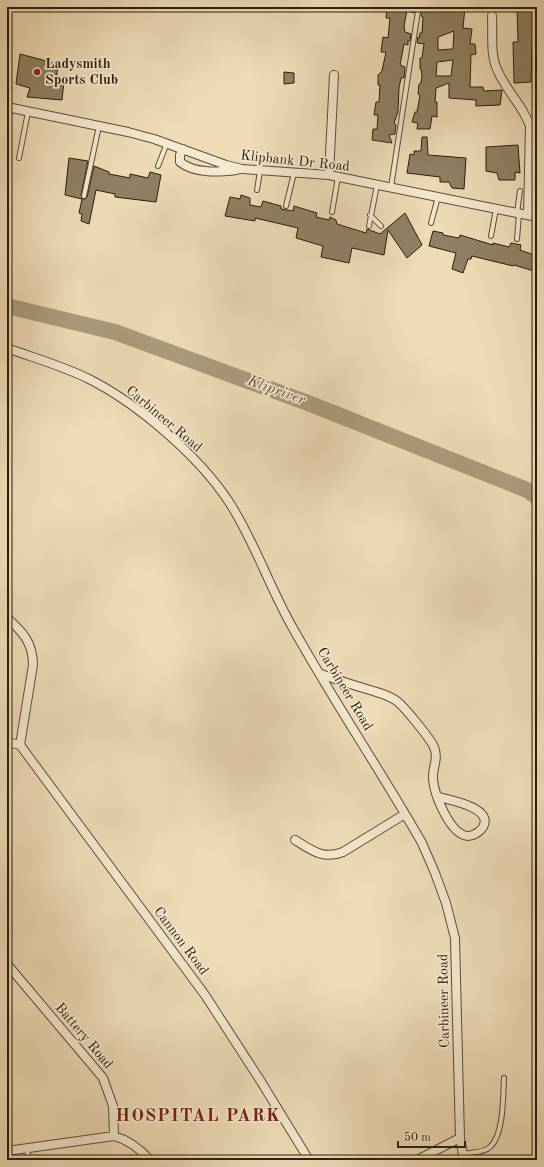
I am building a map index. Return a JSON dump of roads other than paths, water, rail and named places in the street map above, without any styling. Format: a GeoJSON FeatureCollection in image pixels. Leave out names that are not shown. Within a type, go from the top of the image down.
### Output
{"type":"FeatureCollection","features":[{"type":"Feature","properties":{"kind":"street"},"geometry":{"type":"LineString","coordinates":[[492,16],[496,68],[526,115],[530,126],[528,215]]}},
{"type":"Feature","properties":{"kind":"street"},"geometry":{"type":"LineString","coordinates":[[329,175],[334,75]]}},
{"type":"Feature","properties":{"kind":"street","name":"Klipbank Dr Road"},"geometry":{"type":"LineString","coordinates":[[7,107],[128,132],[167,143],[226,165],[242,169],[329,175],[537,217]]}},
{"type":"Feature","properties":{"kind":"street"},"geometry":{"type":"LineString","coordinates":[[183,149],[180,155],[180,162],[193,168],[215,173],[242,169]]}},
{"type":"Feature","properties":{"kind":"street","name":"Carbineer Road"},"geometry":{"type":"LineString","coordinates":[[7,348],[60,366],[112,392],[136,408],[162,430],[205,471],[229,502],[293,629],[422,843],[436,873],[448,909],[455,938],[460,1138],[463,1157]]}},
{"type":"Feature","properties":{"kind":"street"},"geometry":{"type":"LineString","coordinates":[[7,618],[26,638],[33,656],[33,665],[20,745],[7,742]]}},
{"type":"Feature","properties":{"kind":"street"},"geometry":{"type":"LineString","coordinates":[[321,674],[387,696],[400,703],[427,736],[434,748],[436,762],[433,781],[438,797],[452,827],[458,833],[465,836],[472,836],[482,828],[484,823],[483,816],[477,809],[438,797]]}},
{"type":"Feature","properties":{"kind":"street","name":"Cannon Road"},"geometry":{"type":"LineString","coordinates":[[20,745],[205,995],[260,1080],[309,1160]]}},
{"type":"Feature","properties":{"kind":"street"},"geometry":{"type":"LineString","coordinates":[[295,840],[318,853],[328,856],[334,855],[343,852],[405,814]]}},
{"type":"Feature","properties":{"kind":"street","name":"Battery Road"},"geometry":{"type":"LineString","coordinates":[[7,964],[103,1078],[113,1106],[114,1136]]}},
{"type":"Feature","properties":{"kind":"street"},"geometry":{"type":"LineString","coordinates":[[7,1151],[114,1136],[122,1138],[132,1144],[150,1160]]}},
{"type":"Feature","properties":{"kind":"street"},"geometry":{"type":"LineString","coordinates":[[418,1160],[460,1138]]}},
{"type":"Feature","properties":{"kind":"lane"},"geometry":{"type":"LineString","coordinates":[[390,188],[418,11]]}},
{"type":"Feature","properties":{"kind":"lane"},"geometry":{"type":"LineString","coordinates":[[19,158],[28,112]]}},
{"type":"Feature","properties":{"kind":"lane"},"geometry":{"type":"LineString","coordinates":[[84,196],[99,126]]}},
{"type":"Feature","properties":{"kind":"lane"},"geometry":{"type":"LineString","coordinates":[[158,166],[167,143]]}},
{"type":"Feature","properties":{"kind":"lane"},"geometry":{"type":"LineString","coordinates":[[256,190],[260,171]]}},
{"type":"Feature","properties":{"kind":"lane"},"geometry":{"type":"LineString","coordinates":[[286,206],[294,173]]}},
{"type":"Feature","properties":{"kind":"lane"},"geometry":{"type":"LineString","coordinates":[[332,212],[338,177]]}},
{"type":"Feature","properties":{"kind":"lane"},"geometry":{"type":"LineString","coordinates":[[368,226],[376,185]]}},
{"type":"Feature","properties":{"kind":"lane"},"geometry":{"type":"LineString","coordinates":[[517,239],[520,192]]}},
{"type":"Feature","properties":{"kind":"lane"},"geometry":{"type":"LineString","coordinates":[[431,223],[438,197]]}},
{"type":"Feature","properties":{"kind":"lane"},"geometry":{"type":"LineString","coordinates":[[491,236],[496,209]]}},
{"type":"Feature","properties":{"kind":"lane"},"geometry":{"type":"LineString","coordinates":[[370,215],[381,226]]}},
{"type":"Feature","properties":{"kind":"lane"},"geometry":{"type":"LineString","coordinates":[[463,1157],[486,1150],[493,1144],[502,1116],[504,1078]]}},
{"type":"Feature","properties":{"kind":"lane"},"geometry":{"type":"LineString","coordinates":[[26,1148],[30,1160]]}},
{"type":"Feature","properties":{"kind":"waterway","name":"Klipriver"},"geometry":{"type":"LineString","coordinates":[[7,306],[115,332],[308,403],[527,490],[537,497]]}},
{"type":"Feature","properties":{"kind":"place","name":"Ladysmith Sports Club"},"geometry":{"type":"Point","coordinates":[37,72]}},
{"type":"Feature","properties":{"kind":"district","name":"HOSPITAL PARK"},"geometry":{"type":"Point","coordinates":[198,1116]}}]}
